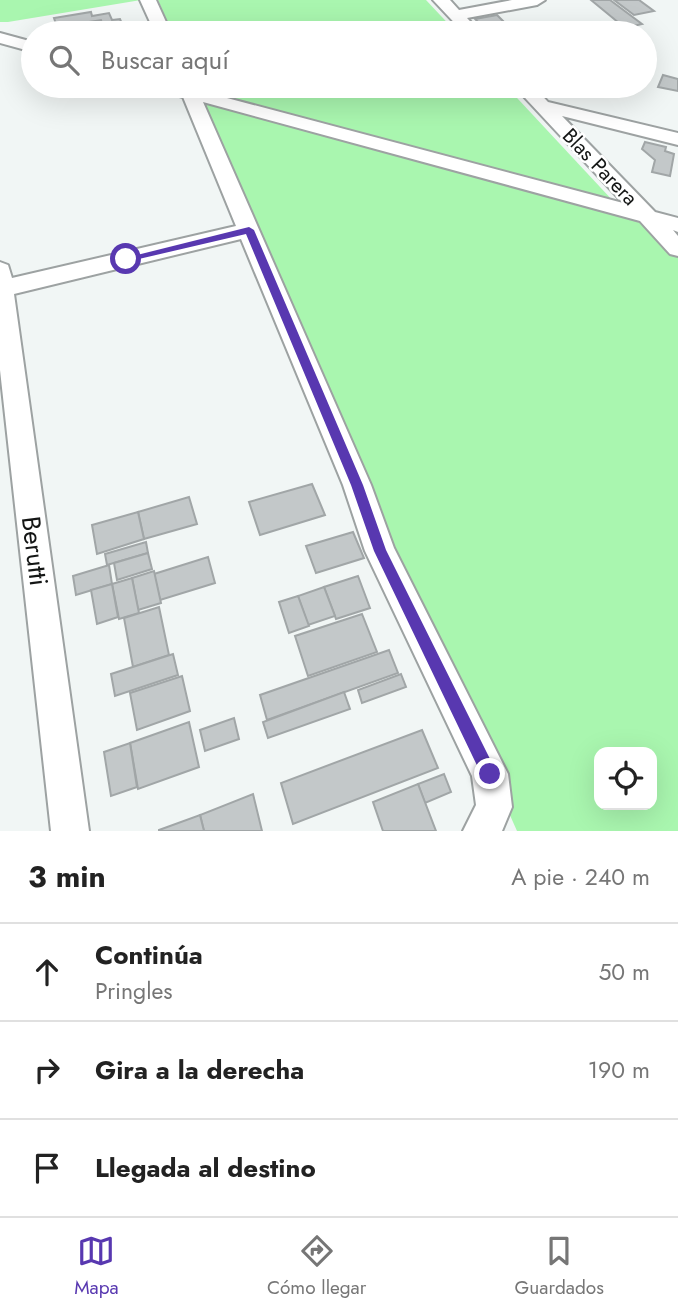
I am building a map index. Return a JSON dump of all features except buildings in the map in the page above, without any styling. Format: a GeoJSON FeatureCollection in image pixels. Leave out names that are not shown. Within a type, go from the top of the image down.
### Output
{"type":"FeatureCollection","features":[{"type":"Feature","properties":{"kind":"street"},"geometry":{"type":"LineString","coordinates":[[148,0],[158,21]]}},
{"type":"Feature","properties":{"kind":"street"},"geometry":{"type":"LineString","coordinates":[[441,0],[461,21]]}},
{"type":"Feature","properties":{"kind":"street"},"geometry":{"type":"LineString","coordinates":[[455,15],[537,0]]}},
{"type":"Feature","properties":{"kind":"street"},"geometry":{"type":"LineString","coordinates":[[0,38],[21,44]]}},
{"type":"Feature","properties":{"kind":"street"},"geometry":{"type":"LineString","coordinates":[[192,98],[357,485],[380,551],[490,774],[494,807],[482,831]]}},
{"type":"Feature","properties":{"kind":"street"},"geometry":{"type":"LineString","coordinates":[[218,98],[678,225]]}},
{"type":"Feature","properties":{"kind":"street","name":"Blas Parera"},"geometry":{"type":"LineString","coordinates":[[534,98],[678,248]]}},
{"type":"Feature","properties":{"kind":"street"},"geometry":{"type":"LineString","coordinates":[[542,106],[678,139]]}},
{"type":"Feature","properties":{"kind":"street"},"geometry":{"type":"LineString","coordinates":[[1,282],[249,230]]}},
{"type":"Feature","properties":{"kind":"street","name":"Berutti"},"geometry":{"type":"LineString","coordinates":[[1,282],[70,831]]}},
{"type":"Feature","properties":{"kind":"green space"},"geometry":{"type":"Polygon","coordinates":[[[0,0],[141,0],[0,22],[0,0]]]}},
{"type":"Feature","properties":{"kind":"green space"},"geometry":{"type":"Polygon","coordinates":[[[158,0],[426,0],[446,21],[167,21],[158,0]]]}},
{"type":"Feature","properties":{"kind":"green space"},"geometry":{"type":"Polygon","coordinates":[[[192,98],[208,98],[648,217],[678,249],[678,831],[517,831],[192,98]]]}},
{"type":"Feature","properties":{"kind":"green space"},"geometry":{"type":"Polygon","coordinates":[[[224,98],[517,98],[614,202],[224,98]]]}},
{"type":"Feature","properties":{"kind":"route"},"geometry":{"type":"LineString","coordinates":[[126,259],[249,230],[357,485],[380,551],[490,774]]}}]}
